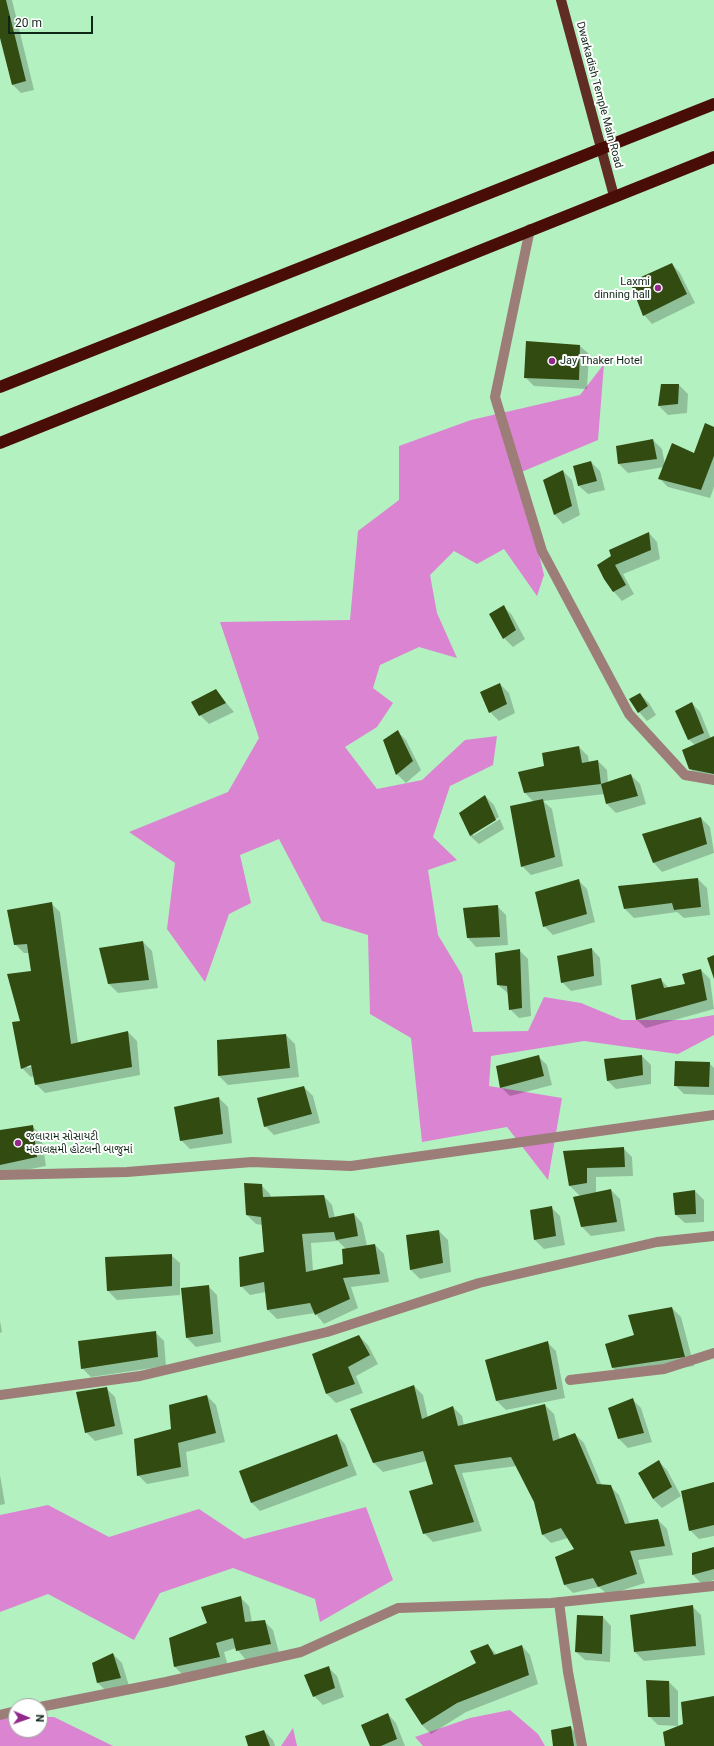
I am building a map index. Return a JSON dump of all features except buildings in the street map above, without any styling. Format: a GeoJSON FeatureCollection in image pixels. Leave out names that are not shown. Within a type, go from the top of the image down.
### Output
{"type":"FeatureCollection","features":[{"type":"Feature","properties":{"kind":"highway"},"geometry":{"type":"LineString","coordinates":[[0,388],[714,104]]}},
{"type":"Feature","properties":{"kind":"highway"},"geometry":{"type":"LineString","coordinates":[[0,443],[530,229],[714,157]]}},
{"type":"Feature","properties":{"kind":"main road","name":"Dwarkadish Temple Main Road"},"geometry":{"type":"LineString","coordinates":[[561,0],[614,196]]}},
{"type":"Feature","properties":{"kind":"street"},"geometry":{"type":"LineString","coordinates":[[530,229],[495,397],[542,551],[629,714],[685,775],[714,780]]}},
{"type":"Feature","properties":{"kind":"street"},"geometry":{"type":"LineString","coordinates":[[0,1176],[127,1172],[252,1162],[351,1166],[714,1115]]}},
{"type":"Feature","properties":{"kind":"street"},"geometry":{"type":"LineString","coordinates":[[0,1395],[140,1376],[327,1332],[479,1283],[657,1242],[714,1236]]}},
{"type":"Feature","properties":{"kind":"street"},"geometry":{"type":"LineString","coordinates":[[570,1380],[664,1369],[714,1353]]}},
{"type":"Feature","properties":{"kind":"street"},"geometry":{"type":"LineString","coordinates":[[48,1705],[166,1682],[301,1652],[398,1608],[559,1602],[714,1586]]}},
{"type":"Feature","properties":{"kind":"street"},"geometry":{"type":"LineString","coordinates":[[559,1602],[568,1672],[582,1746]]}},
{"type":"Feature","properties":{"kind":"shaded area"},"geometry":{"type":"Polygon","coordinates":[[[604,364],[598,440],[519,473],[544,575],[537,596],[504,549],[477,564],[454,551],[430,575],[437,613],[457,658],[419,647],[380,665],[373,688],[393,703],[377,727],[345,747],[377,789],[422,780],[465,740],[497,736],[493,765],[450,786],[433,837],[457,860],[428,870],[438,935],[462,975],[473,1032],[528,1031],[544,997],[581,1003],[622,1020],[686,1020],[714,1015],[714,1035],[678,1054],[584,1041],[491,1056],[489,1086],[562,1098],[548,1180],[507,1127],[422,1142],[411,1038],[370,1014],[368,935],[322,921],[279,839],[240,855],[251,903],[229,914],[205,982],[167,929],[175,863],[129,832],[228,792],[259,738],[220,622],[350,620],[358,531],[399,500],[399,446],[471,420],[580,395],[604,364]]]}},
{"type":"Feature","properties":{"kind":"shaded area"},"geometry":{"type":"Polygon","coordinates":[[[48,1505],[109,1537],[199,1509],[244,1539],[366,1507],[393,1580],[320,1622],[315,1599],[233,1568],[160,1593],[134,1640],[48,1594],[0,1612],[0,1515],[48,1505]]]}},
{"type":"Feature","properties":{"kind":"shaded area"},"geometry":{"type":"Polygon","coordinates":[[[510,1710],[538,1734],[545,1746],[423,1746],[415,1737],[470,1718],[510,1710]]]}},
{"type":"Feature","properties":{"kind":"shaded area"},"geometry":{"type":"Polygon","coordinates":[[[0,1716],[8,1716],[8,1738],[48,1738],[48,1717],[54,1717],[113,1746],[0,1746],[0,1716]]]}},
{"type":"Feature","properties":{"kind":"shaded area"},"geometry":{"type":"Polygon","coordinates":[[[293,1728],[297,1746],[281,1746],[293,1728]]]}},
{"type":"Feature","properties":{"kind":"place","name":"Laxmi dinning hall"},"geometry":{"type":"Point","coordinates":[658,288]}},
{"type":"Feature","properties":{"kind":"place","name":"Jay Thaker Hotel"},"geometry":{"type":"Point","coordinates":[552,361]}},
{"type":"Feature","properties":{"kind":"place","name":"જલારામ સોસાયટી મહાલ‌ક્ષમી હોટલની બાજુમાં"},"geometry":{"type":"Point","coordinates":[18,1143]}}]}
